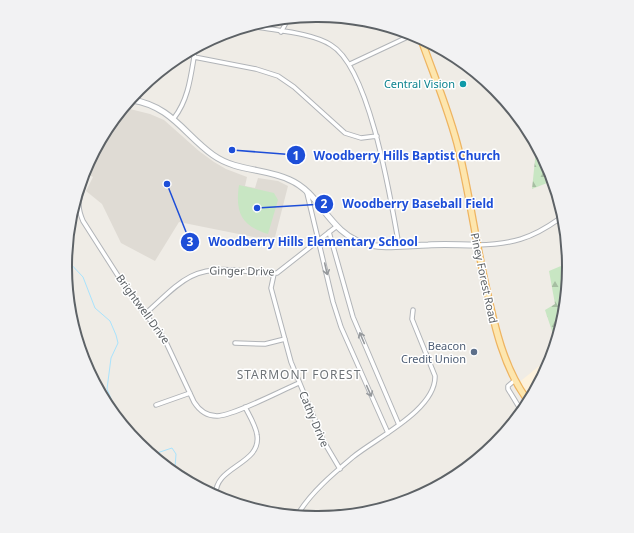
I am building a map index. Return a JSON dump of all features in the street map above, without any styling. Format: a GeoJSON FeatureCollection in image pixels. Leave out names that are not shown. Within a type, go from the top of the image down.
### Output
{"type":"FeatureCollection","features":[{"type":"Feature","properties":{"kind":"main road","name":"Piney Forest Road"},"geometry":{"type":"LineString","coordinates":[[424,46],[452,127],[459,152],[476,245],[498,338],[515,380],[524,396]]}},
{"type":"Feature","properties":{"kind":"street"},"geometry":{"type":"LineString","coordinates":[[281,32],[285,24]]}},
{"type":"Feature","properties":{"kind":"street"},"geometry":{"type":"LineString","coordinates":[[262,28],[324,41],[337,49],[350,64],[377,136],[399,246]]}},
{"type":"Feature","properties":{"kind":"street"},"geometry":{"type":"LineString","coordinates":[[350,64],[404,38]]}},
{"type":"Feature","properties":{"kind":"street"},"geometry":{"type":"LineString","coordinates":[[174,118],[181,108],[187,94],[194,57],[271,73],[294,87],[345,133],[361,138],[377,136]]}},
{"type":"Feature","properties":{"kind":"street"},"geometry":{"type":"LineString","coordinates":[[137,101],[158,108],[174,118],[208,151],[224,161],[248,170],[280,176],[296,182],[306,190],[337,226],[350,237],[367,245],[381,247],[476,245],[523,239],[538,233],[557,220]]}},
{"type":"Feature","properties":{"kind":"street"},"geometry":{"type":"LineString","coordinates":[[306,190],[333,302],[341,327],[388,433]]}},
{"type":"Feature","properties":{"kind":"street","name":"Brightwell Drive"},"geometry":{"type":"LineString","coordinates":[[79,210],[83,221],[129,293],[164,338],[199,409],[212,416],[227,414],[299,383]]}},
{"type":"Feature","properties":{"kind":"street","name":"Ginger Drive"},"geometry":{"type":"LineString","coordinates":[[145,314],[184,280],[202,271],[217,269],[274,274],[281,272],[337,226]]}},
{"type":"Feature","properties":{"kind":"street"},"geometry":{"type":"LineString","coordinates":[[329,232],[353,317],[399,425]]}},
{"type":"Feature","properties":{"kind":"street","name":"Cathy Drive"},"geometry":{"type":"LineString","coordinates":[[274,274],[271,288],[284,339],[299,383],[324,442],[340,469]]}},
{"type":"Feature","properties":{"kind":"street"},"geometry":{"type":"LineString","coordinates":[[301,510],[313,495],[354,456],[399,425],[431,393],[435,381],[434,371],[412,319],[413,310]]}},
{"type":"Feature","properties":{"kind":"street"},"geometry":{"type":"LineString","coordinates":[[235,343],[265,344],[284,339]]}},
{"type":"Feature","properties":{"kind":"street"},"geometry":{"type":"LineString","coordinates":[[515,380],[508,386],[508,389],[518,404]]}},
{"type":"Feature","properties":{"kind":"street"},"geometry":{"type":"LineString","coordinates":[[156,405],[190,392]]}},
{"type":"Feature","properties":{"kind":"street"},"geometry":{"type":"LineString","coordinates":[[216,489],[220,478],[248,457],[257,444],[257,432],[245,407]]}},
{"type":"Feature","properties":{"kind":"shaded area"},"geometry":{"type":"Polygon","coordinates":[[[130,109],[150,114],[164,120],[199,151],[214,162],[226,169],[247,177],[245,186],[255,188],[258,178],[278,181],[288,186],[274,241],[179,222],[155,261],[121,243],[102,204],[86,191],[93,177],[90,175],[105,144],[130,109]]]}},
{"type":"Feature","properties":{"kind":"shaded area"},"geometry":{"type":"Polygon","coordinates":[[[541,364],[524,396],[517,384],[541,364]]]}},
{"type":"Feature","properties":{"kind":"green space"},"geometry":{"type":"Polygon","coordinates":[[[535,157],[547,183],[532,189],[535,157]]]}},
{"type":"Feature","properties":{"kind":"green space"},"geometry":{"type":"Polygon","coordinates":[[[239,185],[274,193],[278,200],[268,234],[252,227],[242,217],[238,203],[239,185]]]}},
{"type":"Feature","properties":{"kind":"green space"},"geometry":{"type":"Polygon","coordinates":[[[562,266],[557,314],[552,332],[545,310],[555,304],[549,271],[562,266]]]}},
{"type":"Feature","properties":{"kind":"waterway"},"geometry":{"type":"LineString","coordinates":[[72,265],[83,277],[95,308],[110,321],[116,335],[118,343],[111,358],[107,389],[110,396]]}},
{"type":"Feature","properties":{"kind":"waterway"},"geometry":{"type":"LineString","coordinates":[[159,452],[172,448],[176,454],[175,466]]}},
{"type":"Feature","properties":{"kind":"place","name":"Central Vision"},"geometry":{"type":"Point","coordinates":[463,84]}},
{"type":"Feature","properties":{"kind":"place","name":"Woodberry Hills Baptist Church"},"geometry":{"type":"Point","coordinates":[232,150]}},
{"type":"Feature","properties":{"kind":"place","name":"Woodberry Hills Elementary School"},"geometry":{"type":"Point","coordinates":[167,184]}},
{"type":"Feature","properties":{"kind":"place","name":"Woodberry Baseball Field"},"geometry":{"type":"Point","coordinates":[257,208]}},
{"type":"Feature","properties":{"kind":"place","name":"Beacon Credit Union"},"geometry":{"type":"Point","coordinates":[474,352]}},
{"type":"Feature","properties":{"kind":"district","name":"STARMONT FOREST"},"geometry":{"type":"Point","coordinates":[299,375]}}]}
